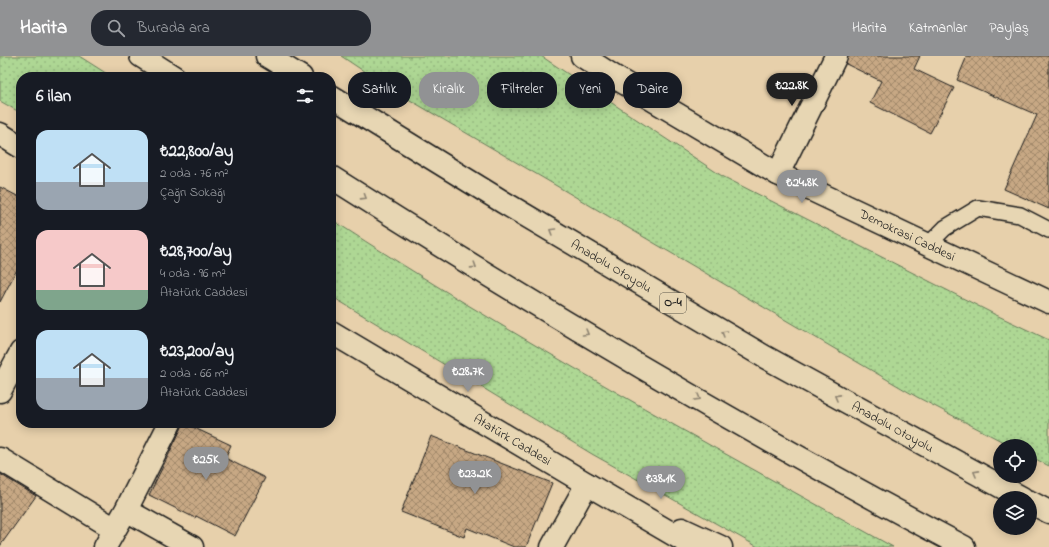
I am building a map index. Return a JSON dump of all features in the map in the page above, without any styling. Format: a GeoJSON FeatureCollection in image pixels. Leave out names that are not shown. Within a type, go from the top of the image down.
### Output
{"type":"FeatureCollection","features":[{"type":"Feature","properties":{"kind":"main road"},"geometry":{"type":"LineString","coordinates":[[142,56],[166,72]]}},
{"type":"Feature","properties":{"kind":"main road"},"geometry":{"type":"LineString","coordinates":[[267,56],[293,72]]}},
{"type":"Feature","properties":{"kind":"main road","name":"Demokrasi Caddesi"},"geometry":{"type":"LineString","coordinates":[[582,56],[621,81],[778,174],[1049,302]]}},
{"type":"Feature","properties":{"kind":"main road"},"geometry":{"type":"LineString","coordinates":[[778,174],[836,56]]}},
{"type":"Feature","properties":{"kind":"main road","name":"Anadolu Otoyolu"},"geometry":{"type":"LineString","coordinates":[[336,99],[503,202],[765,357],[1009,491]]}},
{"type":"Feature","properties":{"kind":"main road"},"geometry":{"type":"LineString","coordinates":[[0,134],[16,144]]}},
{"type":"Feature","properties":{"kind":"main road"},"geometry":{"type":"LineString","coordinates":[[336,179],[514,291],[789,451],[964,547]]}},
{"type":"Feature","properties":{"kind":"main road","name":"Atatürk Caddesi"},"geometry":{"type":"LineString","coordinates":[[336,335],[695,547]]}},
{"type":"Feature","properties":{"kind":"main road"},"geometry":{"type":"LineString","coordinates":[[0,391],[16,361]]}},
{"type":"Feature","properties":{"kind":"main road"},"geometry":{"type":"LineString","coordinates":[[0,460],[110,538],[126,510],[167,428]]}},
{"type":"Feature","properties":{"kind":"main road"},"geometry":{"type":"LineString","coordinates":[[552,547],[587,484],[721,547]]}},
{"type":"Feature","properties":{"kind":"main road"},"geometry":{"type":"LineString","coordinates":[[1037,506],[1049,512]]}},
{"type":"Feature","properties":{"kind":"main road"},"geometry":{"type":"LineString","coordinates":[[126,510],[192,547]]}},
{"type":"Feature","properties":{"kind":"lane"},"geometry":{"type":"LineString","coordinates":[[928,245],[945,228],[978,208],[1020,215],[1049,230]]}},
{"type":"Feature","properties":{"kind":"green space"},"geometry":{"type":"Polygon","coordinates":[[[0,56],[79,56],[104,72],[16,72],[16,110],[0,101],[0,56]]]}},
{"type":"Feature","properties":{"kind":"green space"},"geometry":{"type":"Polygon","coordinates":[[[341,56],[541,56],[565,72],[565,108],[615,108],[615,105],[722,176],[994,314],[1049,340],[1049,466],[1037,460],[1037,439],[998,439],[917,397],[424,108],[479,108],[479,72],[419,72],[419,105],[411,101],[411,72],[365,72],[341,56]]]}},
{"type":"Feature","properties":{"kind":"green space"},"geometry":{"type":"Polygon","coordinates":[[[336,222],[469,306],[609,388],[893,547],[758,547],[592,454],[336,299],[336,222]]]}},
{"type":"Feature","properties":{"kind":"building"},"geometry":{"type":"Polygon","coordinates":[[[848,56],[920,56],[914,69],[954,88],[930,133],[870,103],[881,81],[846,64],[848,56]]]}},
{"type":"Feature","properties":{"kind":"building"},"geometry":{"type":"Polygon","coordinates":[[[967,56],[1049,56],[1049,209],[1004,189],[1037,115],[957,80],[967,56]]]}},
{"type":"Feature","properties":{"kind":"building"},"geometry":{"type":"Polygon","coordinates":[[[0,187],[16,195],[16,272],[0,302],[0,187]]]}},
{"type":"Feature","properties":{"kind":"building"},"geometry":{"type":"Polygon","coordinates":[[[182,428],[195,428],[231,445],[225,458],[265,478],[235,536],[196,516],[195,518],[149,495],[182,428]]]}},
{"type":"Feature","properties":{"kind":"building"},"geometry":{"type":"Polygon","coordinates":[[[431,436],[552,483],[526,547],[514,547],[467,528],[464,537],[401,512],[431,436]]]}},
{"type":"Feature","properties":{"kind":"building"},"geometry":{"type":"Polygon","coordinates":[[[0,474],[36,496],[0,546],[0,474]]]}}]}
